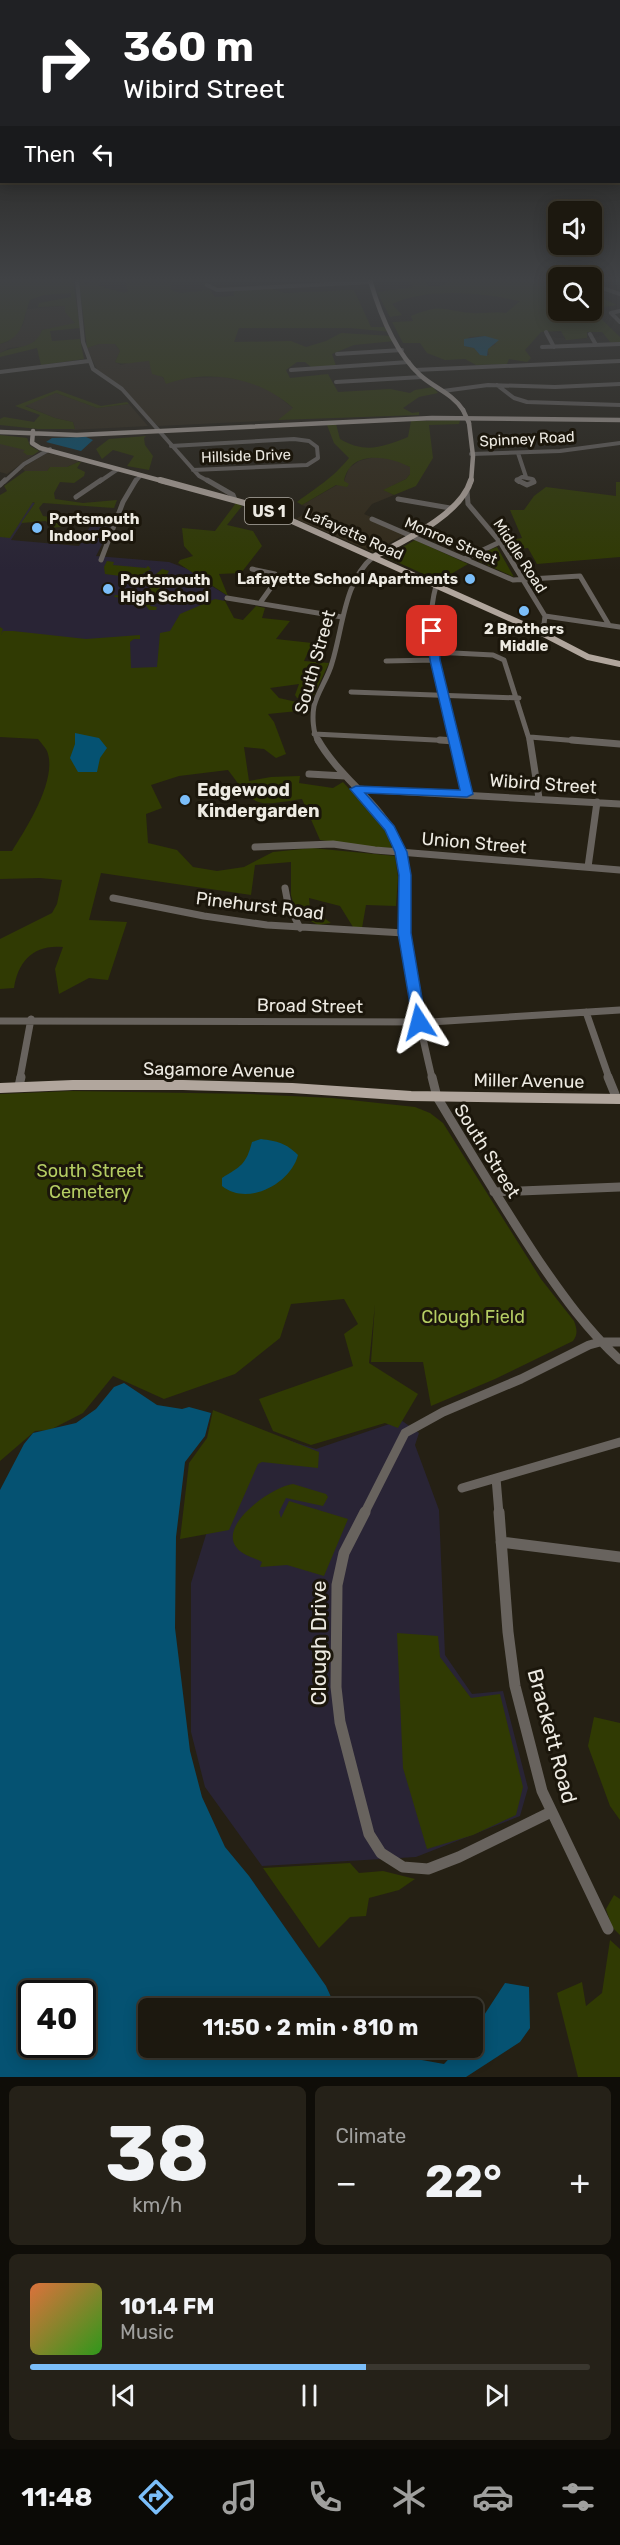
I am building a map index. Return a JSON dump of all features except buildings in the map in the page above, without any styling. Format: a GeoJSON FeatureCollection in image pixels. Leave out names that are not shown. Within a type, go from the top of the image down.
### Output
{"type":"FeatureCollection","features":[{"type":"Feature","properties":{"kind":"main road","name":"Middle Road"},"geometry":{"type":"LineString","coordinates":[[422,377],[457,401],[469,423],[471,476],[467,491]]}},
{"type":"Feature","properties":{"kind":"main road"},"geometry":{"type":"LineString","coordinates":[[0,430],[36,433],[157,430],[432,418],[620,419]]}},
{"type":"Feature","properties":{"kind":"main road","name":"Lafayette Road"},"geometry":{"type":"LineString","coordinates":[[36,433],[32,441],[34,445],[263,508],[538,631]]}},
{"type":"Feature","properties":{"kind":"main road","name":"South Street"},"geometry":{"type":"LineString","coordinates":[[373,557],[410,537],[467,491]]}},
{"type":"Feature","properties":{"kind":"main road","name":"US 1"},"geometry":{"type":"LineString","coordinates":[[538,631],[582,654],[620,664]]}},
{"type":"Feature","properties":{"kind":"main road","name":"Sagamore Avenue"},"geometry":{"type":"LineString","coordinates":[[0,1088],[18,1086],[256,1087],[437,1097]]}},
{"type":"Feature","properties":{"kind":"main road","name":"Miller Avenue"},"geometry":{"type":"LineString","coordinates":[[437,1097],[618,1099]]}},
{"type":"Feature","properties":{"kind":"street"},"geometry":{"type":"LineString","coordinates":[[103,377],[122,389],[193,470],[205,480],[233,495],[235,500]]}},
{"type":"Feature","properties":{"kind":"street"},"geometry":{"type":"LineString","coordinates":[[336,382],[422,377]]}},
{"type":"Feature","properties":{"kind":"street"},"geometry":{"type":"LineString","coordinates":[[496,384],[514,398],[527,402],[620,405]]}},
{"type":"Feature","properties":{"kind":"street"},"geometry":{"type":"LineString","coordinates":[[443,391],[496,384],[555,387],[620,384]]}},
{"type":"Feature","properties":{"kind":"street","name":"Hillside Drive"},"geometry":{"type":"LineString","coordinates":[[171,446],[294,439],[309,441],[317,447],[317,460],[307,465],[193,470]]}},
{"type":"Feature","properties":{"kind":"street","name":"Spinney Road"},"geometry":{"type":"LineString","coordinates":[[471,454],[560,451],[620,442]]}},
{"type":"Feature","properties":{"kind":"street"},"geometry":{"type":"LineString","coordinates":[[0,485],[22,465],[50,449]]}},
{"type":"Feature","properties":{"kind":"street"},"geometry":{"type":"LineString","coordinates":[[518,453],[526,477]]}},
{"type":"Feature","properties":{"kind":"street"},"geometry":{"type":"LineString","coordinates":[[76,497],[118,469]]}},
{"type":"Feature","properties":{"kind":"street"},"geometry":{"type":"LineString","coordinates":[[101,560],[122,507],[141,475]]}},
{"type":"Feature","properties":{"kind":"street","name":"Middle Road"},"geometry":{"type":"LineString","coordinates":[[467,491],[466,501],[500,542],[545,616],[544,624],[538,631]]}},
{"type":"Feature","properties":{"kind":"street"},"geometry":{"type":"LineString","coordinates":[[398,499],[472,510]]}},
{"type":"Feature","properties":{"kind":"street","name":"Monroe Street"},"geometry":{"type":"LineString","coordinates":[[372,519],[513,580],[522,581]]}},
{"type":"Feature","properties":{"kind":"street"},"geometry":{"type":"LineString","coordinates":[[464,559],[500,542]]}},
{"type":"Feature","properties":{"kind":"street","name":"South Street"},"geometry":{"type":"LineString","coordinates":[[373,557],[361,567],[342,617],[332,664],[314,707],[314,734],[319,744],[390,829],[401,852],[405,875],[404,933],[419,1022],[437,1097],[494,1192],[563,1296],[600,1342],[620,1360]]}},
{"type":"Feature","properties":{"kind":"street"},"geometry":{"type":"LineString","coordinates":[[252,569],[275,574],[275,582],[260,603]]}},
{"type":"Feature","properties":{"kind":"street"},"geometry":{"type":"LineString","coordinates":[[522,581],[580,576],[609,625]]}},
{"type":"Feature","properties":{"kind":"street"},"geometry":{"type":"LineString","coordinates":[[436,586],[431,612],[435,660],[467,794]]}},
{"type":"Feature","properties":{"kind":"street"},"geometry":{"type":"LineString","coordinates":[[227,598],[342,617]]}},
{"type":"Feature","properties":{"kind":"street"},"geometry":{"type":"LineString","coordinates":[[545,616],[620,627]]}},
{"type":"Feature","properties":{"kind":"street"},"geometry":{"type":"LineString","coordinates":[[434,652],[484,654],[503,658],[519,698],[530,736],[537,769],[539,798]]}},
{"type":"Feature","properties":{"kind":"street"},"geometry":{"type":"LineString","coordinates":[[386,660],[435,660]]}},
{"type":"Feature","properties":{"kind":"street"},"geometry":{"type":"LineString","coordinates":[[351,692],[519,698]]}},
{"type":"Feature","properties":{"kind":"street"},"geometry":{"type":"LineString","coordinates":[[314,734],[455,741]]}},
{"type":"Feature","properties":{"kind":"street"},"geometry":{"type":"LineString","coordinates":[[530,736],[620,744]]}},
{"type":"Feature","properties":{"kind":"street"},"geometry":{"type":"LineString","coordinates":[[309,774],[345,776]]}},
{"type":"Feature","properties":{"kind":"street","name":"Wibird Street"},"geometry":{"type":"LineString","coordinates":[[356,789],[620,804]]}},
{"type":"Feature","properties":{"kind":"street"},"geometry":{"type":"LineString","coordinates":[[588,867],[597,802]]}},
{"type":"Feature","properties":{"kind":"street","name":"Union Street"},"geometry":{"type":"LineString","coordinates":[[255,847],[319,843],[620,870]]}},
{"type":"Feature","properties":{"kind":"street"},"geometry":{"type":"LineString","coordinates":[[285,888],[288,904],[300,928]]}},
{"type":"Feature","properties":{"kind":"street","name":"Pinehurst Road"},"geometry":{"type":"LineString","coordinates":[[113,898],[204,916],[300,928],[404,933]]}},
{"type":"Feature","properties":{"kind":"street","name":"Broad Street"},"geometry":{"type":"LineString","coordinates":[[0,1021],[31,1019],[419,1022],[620,1010]]}},
{"type":"Feature","properties":{"kind":"street"},"geometry":{"type":"LineString","coordinates":[[586,1012],[600,1056],[618,1099]]}},
{"type":"Feature","properties":{"kind":"street"},"geometry":{"type":"LineString","coordinates":[[18,1086],[31,1019]]}},
{"type":"Feature","properties":{"kind":"street"},"geometry":{"type":"LineString","coordinates":[[494,1192],[620,1187]]}},
{"type":"Feature","properties":{"kind":"street"},"geometry":{"type":"LineString","coordinates":[[600,1342],[620,1342]]}},
{"type":"Feature","properties":{"kind":"street","name":"Clough Drive"},"geometry":{"type":"LineString","coordinates":[[551,1812],[459,1857],[428,1869],[404,1867],[381,1853],[369,1834],[340,1722],[336,1687],[337,1585],[344,1553],[405,1433],[442,1412],[521,1379],[579,1349],[600,1342]]}},
{"type":"Feature","properties":{"kind":"street"},"geometry":{"type":"LineString","coordinates":[[462,1488],[620,1442]]}},
{"type":"Feature","properties":{"kind":"street","name":"Brackett Road"},"geometry":{"type":"LineString","coordinates":[[496,1478],[515,1686],[542,1791],[608,1929]]}},
{"type":"Feature","properties":{"kind":"street"},"geometry":{"type":"LineString","coordinates":[[501,1542],[620,1557]]}},
{"type":"Feature","properties":{"kind":"shaded area"},"geometry":{"type":"Polygon","coordinates":[[[106,377],[162,377],[167,383],[182,378],[223,377],[246,381],[269,389],[294,409],[279,420],[158,426],[124,388],[106,377]]]}},
{"type":"Feature","properties":{"kind":"shaded area"},"geometry":{"type":"Polygon","coordinates":[[[56,393],[97,408],[129,404],[148,426],[70,430],[75,429],[73,422],[55,418],[24,405],[56,393]]]}},
{"type":"Feature","properties":{"kind":"shaded area"},"geometry":{"type":"Polygon","coordinates":[[[0,435],[27,438],[30,446],[39,451],[7,474],[0,472],[0,435]]]}},
{"type":"Feature","properties":{"kind":"shaded area"},"geometry":{"type":"Polygon","coordinates":[[[47,453],[78,460],[78,462],[67,467],[50,467],[47,471],[25,471],[22,468],[47,453]]]}},
{"type":"Feature","properties":{"kind":"shaded area"},"geometry":{"type":"Polygon","coordinates":[[[374,457],[390,458],[401,462],[410,467],[410,474],[406,479],[384,490],[394,495],[372,504],[364,514],[408,533],[373,552],[296,519],[311,509],[302,505],[344,481],[349,468],[359,461],[374,457]]]}},
{"type":"Feature","properties":{"kind":"shaded area","name":"Portsmouth High School"},"geometry":{"type":"Polygon","coordinates":[[[0,499],[35,503],[11,540],[79,546],[93,521],[113,523],[96,556],[169,562],[193,571],[205,582],[228,596],[160,668],[129,670],[85,640],[0,639],[0,499]]]}},
{"type":"Feature","properties":{"kind":"shaded area"},"geometry":{"type":"Polygon","coordinates":[[[401,1420],[419,1433],[415,1445],[439,1510],[445,1655],[472,1694],[503,1691],[528,1788],[520,1816],[416,1857],[262,1866],[205,1787],[191,1732],[191,1583],[240,1425],[316,1449],[401,1420]]]}},
{"type":"Feature","properties":{"kind":"green space"},"geometry":{"type":"Polygon","coordinates":[[[163,377],[330,377],[338,392],[390,389],[410,393],[433,387],[438,393],[419,397],[403,408],[412,413],[419,412],[419,415],[278,420],[293,408],[265,389],[250,383],[216,377],[199,377],[166,384],[163,377]]]}},
{"type":"Feature","properties":{"kind":"green space"},"geometry":{"type":"Polygon","coordinates":[[[57,390],[101,406],[127,402],[129,404],[97,408],[56,393],[25,406],[55,418],[73,422],[75,429],[38,429],[0,425],[0,419],[4,417],[34,422],[40,415],[15,406],[57,390]]]}},
{"type":"Feature","properties":{"kind":"green space"},"geometry":{"type":"Polygon","coordinates":[[[460,420],[459,424],[429,425],[433,458],[416,486],[394,495],[383,490],[406,479],[410,474],[410,467],[392,460],[371,458],[354,464],[348,471],[344,481],[349,484],[347,487],[336,485],[302,505],[297,502],[330,477],[349,458],[334,443],[327,425],[336,424],[340,439],[366,448],[390,444],[408,437],[411,421],[460,420]]]}},
{"type":"Feature","properties":{"kind":"green space"},"geometry":{"type":"Polygon","coordinates":[[[0,435],[27,438],[30,446],[39,451],[33,455],[27,455],[23,452],[25,450],[0,444],[0,435]]]}},
{"type":"Feature","properties":{"kind":"green space"},"geometry":{"type":"Polygon","coordinates":[[[146,436],[145,445],[153,456],[149,470],[127,466],[134,456],[113,450],[102,459],[96,449],[109,439],[146,436]]]}},
{"type":"Feature","properties":{"kind":"green space"},"geometry":{"type":"Polygon","coordinates":[[[81,462],[77,468],[85,472],[84,476],[74,483],[60,482],[54,493],[55,499],[83,503],[117,500],[114,508],[43,503],[39,508],[43,516],[63,519],[61,527],[50,528],[46,521],[21,523],[35,503],[33,502],[10,538],[0,537],[0,495],[7,491],[4,486],[25,471],[47,471],[50,467],[67,467],[81,462]]]}},
{"type":"Feature","properties":{"kind":"green space"},"geometry":{"type":"Polygon","coordinates":[[[616,482],[620,482],[620,557],[537,564],[528,548],[510,550],[505,541],[522,538],[510,510],[524,510],[534,496],[546,487],[616,496],[616,482]]]}},
{"type":"Feature","properties":{"kind":"green space"},"geometry":{"type":"Polygon","coordinates":[[[236,503],[242,506],[227,525],[253,531],[262,546],[241,573],[219,574],[228,596],[178,563],[180,560],[193,556],[184,546],[182,528],[215,531],[236,503]]]}},
{"type":"Feature","properties":{"kind":"green space"},"geometry":{"type":"Polygon","coordinates":[[[415,540],[468,564],[439,581],[386,557],[415,540]]]}},
{"type":"Feature","properties":{"kind":"green space"},"geometry":{"type":"Polygon","coordinates":[[[497,547],[514,577],[474,559],[497,547]]]}},
{"type":"Feature","properties":{"kind":"green space"},"geometry":{"type":"Polygon","coordinates":[[[107,561],[114,562],[113,565],[146,568],[148,566],[151,569],[136,578],[105,574],[104,567],[107,561]]]}},
{"type":"Feature","properties":{"kind":"green space"},"geometry":{"type":"Polygon","coordinates":[[[162,569],[169,571],[150,606],[157,607],[156,610],[149,610],[142,600],[114,597],[115,595],[128,596],[130,592],[147,593],[151,586],[134,585],[137,581],[149,580],[162,569]]]}},
{"type":"Feature","properties":{"kind":"green space"},"geometry":{"type":"Polygon","coordinates":[[[215,599],[225,601],[234,618],[243,620],[256,606],[265,608],[262,618],[290,621],[276,639],[312,643],[304,661],[329,663],[314,695],[297,698],[295,695],[299,684],[270,688],[279,698],[310,705],[308,710],[268,714],[274,722],[286,754],[276,758],[264,749],[244,747],[249,781],[271,777],[300,776],[299,783],[333,788],[343,782],[385,829],[392,848],[320,840],[302,799],[274,803],[258,802],[245,792],[228,770],[179,776],[151,785],[162,808],[146,814],[148,843],[177,850],[193,867],[217,871],[244,867],[273,852],[312,848],[395,856],[398,877],[396,906],[366,905],[362,928],[353,927],[340,906],[309,898],[310,908],[331,923],[318,925],[296,913],[291,895],[291,862],[255,865],[251,895],[101,873],[89,920],[127,922],[108,980],[89,978],[59,994],[55,969],[63,947],[53,947],[44,948],[29,956],[19,970],[14,988],[0,989],[0,939],[52,913],[57,904],[62,880],[0,879],[0,851],[12,851],[25,830],[44,791],[49,765],[47,752],[38,739],[0,737],[0,627],[3,629],[1,635],[3,631],[13,631],[86,639],[140,635],[140,639],[130,642],[131,668],[157,667],[160,633],[170,631],[180,614],[215,599]]]}},
{"type":"Feature","properties":{"kind":"green space"},"geometry":{"type":"Polygon","coordinates":[[[72,1091],[332,1098],[415,1107],[430,1113],[443,1123],[541,1279],[574,1321],[575,1338],[495,1379],[431,1406],[423,1362],[371,1362],[375,1304],[369,1363],[418,1394],[398,1428],[385,1423],[311,1445],[273,1431],[259,1399],[353,1366],[344,1334],[358,1324],[344,1299],[291,1304],[280,1338],[235,1374],[164,1399],[113,1376],[83,1413],[50,1430],[35,1431],[0,1461],[0,1094],[72,1091]]]}},
{"type":"Feature","properties":{"kind":"green space"},"geometry":{"type":"Polygon","coordinates":[[[213,1410],[319,1452],[318,1468],[262,1462],[258,1464],[229,1530],[180,1539],[189,1463],[207,1438],[213,1410]]]}},
{"type":"Feature","properties":{"kind":"green space"},"geometry":{"type":"Polygon","coordinates":[[[293,1484],[326,1494],[328,1497],[323,1506],[286,1498],[279,1512],[281,1518],[289,1501],[348,1519],[324,1576],[287,1565],[260,1567],[262,1562],[239,1550],[233,1539],[234,1529],[250,1508],[273,1492],[293,1484]]]}},
{"type":"Feature","properties":{"kind":"green space"},"geometry":{"type":"Polygon","coordinates":[[[397,1633],[438,1636],[440,1657],[471,1698],[500,1694],[523,1787],[516,1815],[473,1835],[427,1849],[403,1768],[397,1633]]]}},
{"type":"Feature","properties":{"kind":"green space"},"geometry":{"type":"Polygon","coordinates":[[[594,1717],[620,1723],[620,1820],[610,1806],[588,1746],[594,1717]]]}},
{"type":"Feature","properties":{"kind":"green space"},"geometry":{"type":"Polygon","coordinates":[[[350,1863],[359,1873],[383,1871],[415,1879],[399,1890],[369,1898],[366,1916],[350,1917],[319,1948],[263,1868],[350,1863]]]}},
{"type":"Feature","properties":{"kind":"green space"},"geometry":{"type":"Polygon","coordinates":[[[614,1895],[620,1899],[620,1935],[612,1927],[606,1909],[614,1895]]]}},
{"type":"Feature","properties":{"kind":"green space"},"geometry":{"type":"Polygon","coordinates":[[[610,1940],[620,1949],[620,2077],[578,2077],[557,1993],[582,1982],[586,2006],[602,1993],[610,1940]]]}},
{"type":"Feature","properties":{"kind":"water"},"geometry":{"type":"Polygon","coordinates":[[[86,437],[93,440],[81,451],[46,442],[52,438],[86,437]]]}},
{"type":"Feature","properties":{"kind":"water"},"geometry":{"type":"Polygon","coordinates":[[[75,733],[99,738],[107,748],[100,758],[97,772],[78,772],[70,758],[75,744],[75,733]]]}},
{"type":"Feature","properties":{"kind":"water"},"geometry":{"type":"Polygon","coordinates":[[[261,1139],[281,1143],[298,1155],[287,1175],[278,1183],[256,1193],[232,1192],[222,1186],[222,1178],[242,1164],[252,1142],[261,1139]]]}},
{"type":"Feature","properties":{"kind":"water"},"geometry":{"type":"Polygon","coordinates":[[[124,1383],[157,1405],[182,1409],[189,1407],[211,1413],[205,1436],[185,1462],[176,1537],[175,1628],[190,1751],[202,1797],[225,1847],[249,1876],[326,1986],[331,1998],[138,1998],[138,2058],[411,2058],[444,2064],[450,2058],[483,2058],[483,2017],[505,1983],[529,1987],[530,2028],[520,2042],[466,2077],[0,2077],[0,1490],[24,1444],[33,1433],[76,1423],[96,1409],[114,1387],[124,1383]]]}},
{"type":"Feature","properties":{"kind":"place","name":"Portsmouth Indoor Pool"},"geometry":{"type":"Point","coordinates":[37,528]}},
{"type":"Feature","properties":{"kind":"place","name":"Lafayette School Apartments"},"geometry":{"type":"Point","coordinates":[470,579]}},
{"type":"Feature","properties":{"kind":"place","name":"Portsmouth High School"},"geometry":{"type":"Point","coordinates":[108,589]}},
{"type":"Feature","properties":{"kind":"place","name":"2 Brothers Middle"},"geometry":{"type":"Point","coordinates":[524,611]}},
{"type":"Feature","properties":{"kind":"place","name":"Edgewood Kindergarden"},"geometry":{"type":"Point","coordinates":[185,800]}},
{"type":"Feature","properties":{"kind":"route"},"geometry":{"type":"LineString","coordinates":[[419,1022],[404,933],[405,875],[401,852],[397,840],[384,820],[356,789],[467,794],[435,660],[432,631]]}},
{"type":"Feature","properties":{"kind":"park label","name":"South Street Cemetery"},"geometry":{"type":"Point","coordinates":[90,1181]}},
{"type":"Feature","properties":{"kind":"park label","name":"Clough Field"},"geometry":{"type":"Point","coordinates":[473,1317]}}]}
